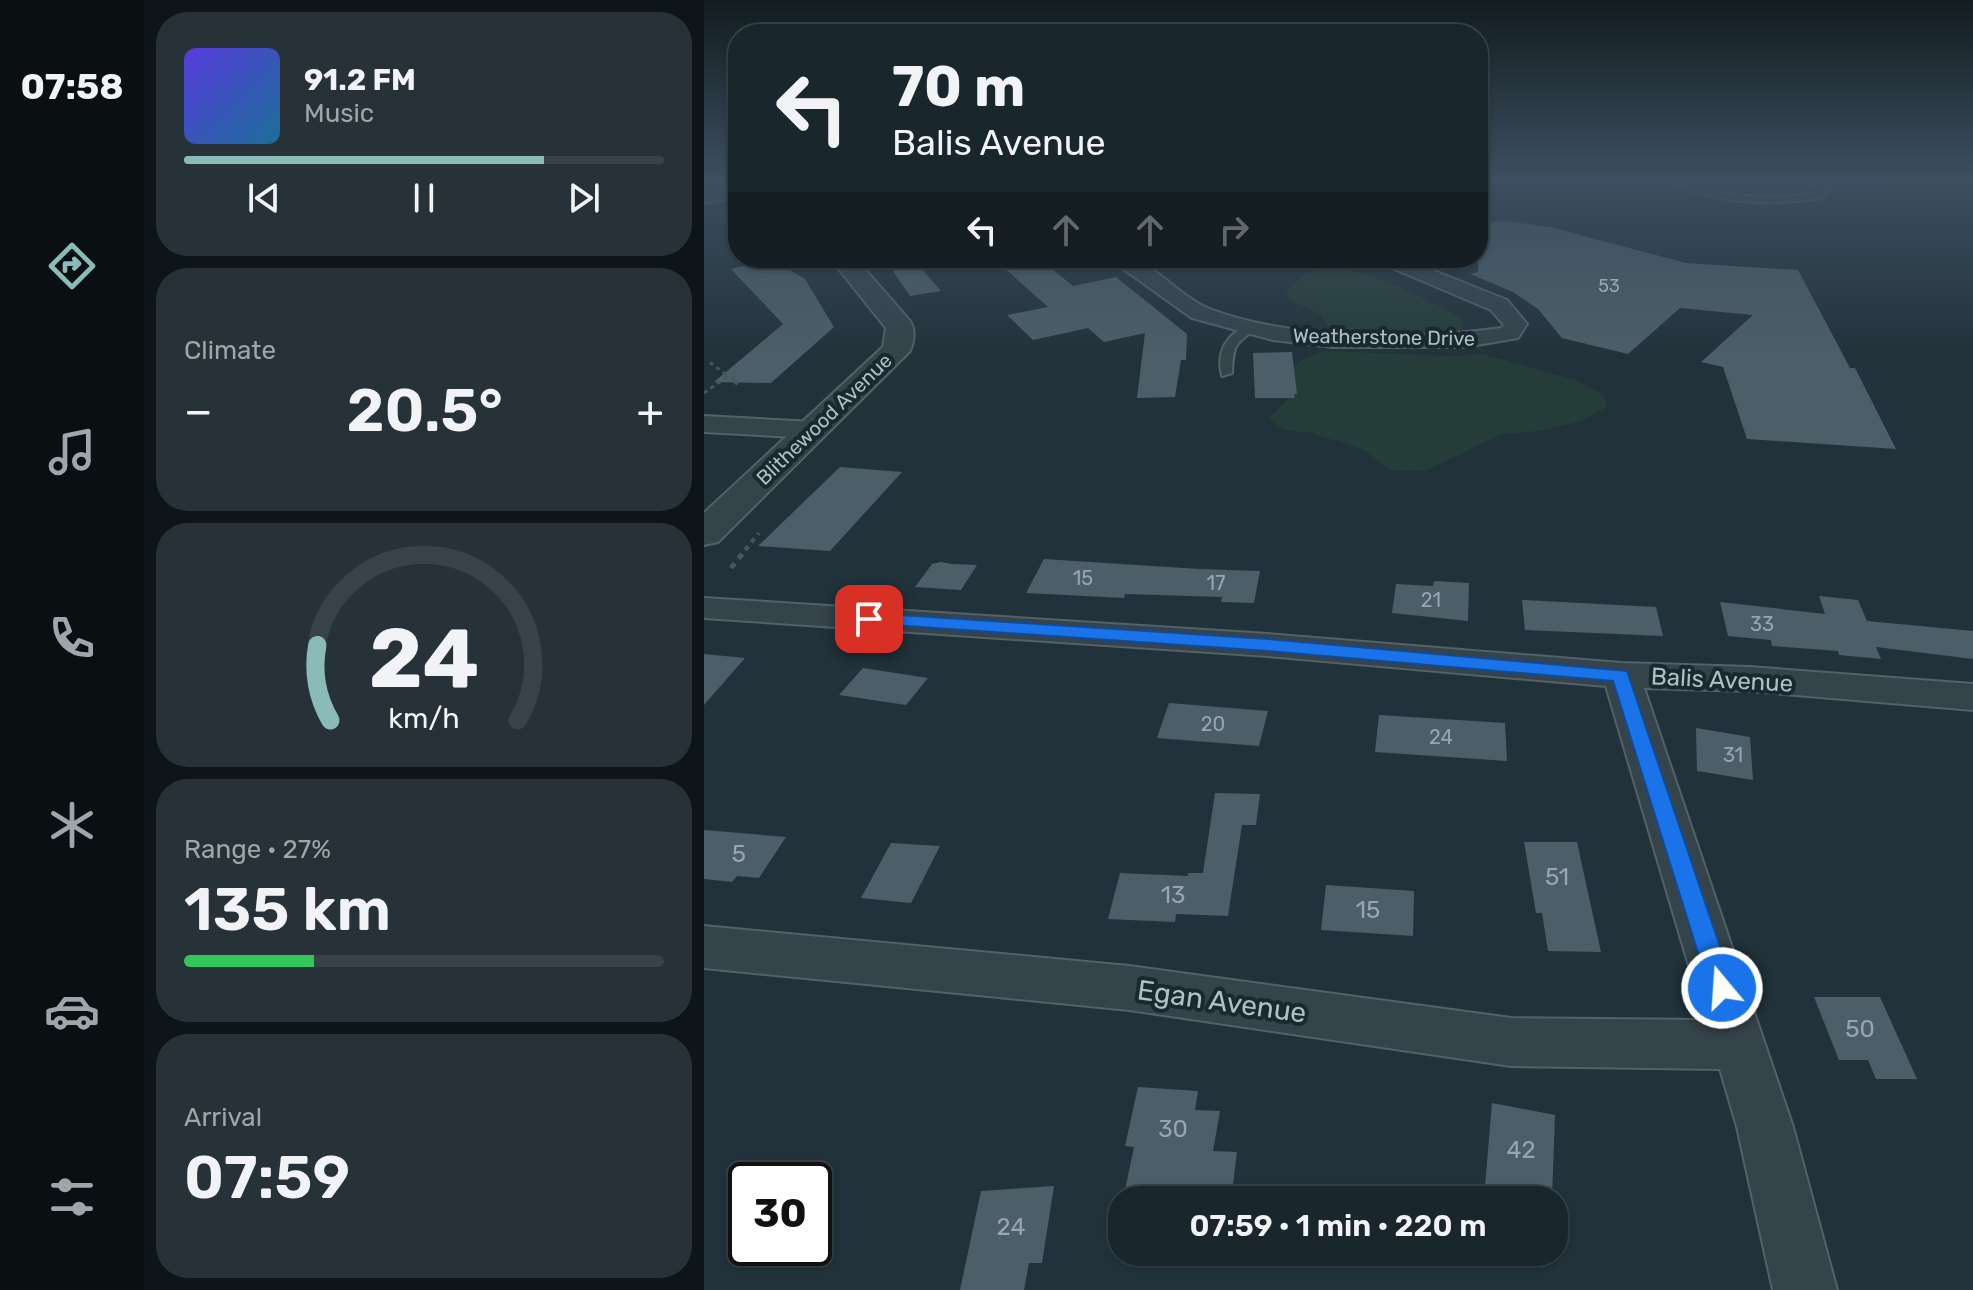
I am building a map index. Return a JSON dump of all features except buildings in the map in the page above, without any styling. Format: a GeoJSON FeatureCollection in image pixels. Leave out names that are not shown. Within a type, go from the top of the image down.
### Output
{"type":"FeatureCollection","features":[{"type":"Feature","properties":{"kind":"street","name":"Blithewood Avenue"},"geometry":{"type":"LineString","coordinates":[[704,534],[889,359],[900,341],[900,327],[894,318],[871,296],[850,268]]}},
{"type":"Feature","properties":{"kind":"street","name":"Weatherstone Drive"},"geometry":{"type":"LineString","coordinates":[[1133,268],[1200,313],[1249,329],[1333,340],[1465,340],[1510,333],[1516,324],[1499,305],[1409,268]]}},
{"type":"Feature","properties":{"kind":"street"},"geometry":{"type":"LineString","coordinates":[[704,424],[801,442]]}},
{"type":"Feature","properties":{"kind":"street"},"geometry":{"type":"LineString","coordinates":[[704,445],[801,442]]}},
{"type":"Feature","properties":{"kind":"street","name":"Balis Avenue"},"geometry":{"type":"LineString","coordinates":[[704,608],[1268,645],[1621,675],[1750,679],[1973,697]]}},
{"type":"Feature","properties":{"kind":"street"},"geometry":{"type":"LineString","coordinates":[[1621,675],[1765,1127],[1805,1290]]}},
{"type":"Feature","properties":{"kind":"street","name":"Egan Avenue"},"geometry":{"type":"LineString","coordinates":[[704,947],[1129,988],[1511,1042],[1740,1045]]}},
{"type":"Feature","properties":{"kind":"lane"},"geometry":{"type":"LineString","coordinates":[[1226,373],[1227,342],[1234,335],[1249,329]]}},
{"type":"Feature","properties":{"kind":"path"},"geometry":{"type":"LineString","coordinates":[[704,393],[728,376],[708,361]]}},
{"type":"Feature","properties":{"kind":"path"},"geometry":{"type":"LineString","coordinates":[[735,377],[732,382],[742,385]]}},
{"type":"Feature","properties":{"kind":"path"},"geometry":{"type":"LineString","coordinates":[[731,568],[759,533]]}},
{"type":"Feature","properties":{"kind":"green space"},"geometry":{"type":"Polygon","coordinates":[[[1338,268],[1380,279],[1461,317],[1464,329],[1415,337],[1330,330],[1321,315],[1289,299],[1286,292],[1306,274],[1338,268]]]}},
{"type":"Feature","properties":{"kind":"green space"},"geometry":{"type":"Polygon","coordinates":[[[1323,351],[1453,356],[1483,354],[1576,380],[1605,396],[1606,407],[1582,421],[1540,431],[1502,434],[1425,471],[1390,470],[1364,450],[1312,433],[1284,430],[1269,418],[1288,399],[1293,368],[1305,358],[1323,351]]]}},
{"type":"Feature","properties":{"kind":"route"},"geometry":{"type":"LineString","coordinates":[[869,619],[1268,645],[1621,675],[1722,988]]}}]}
